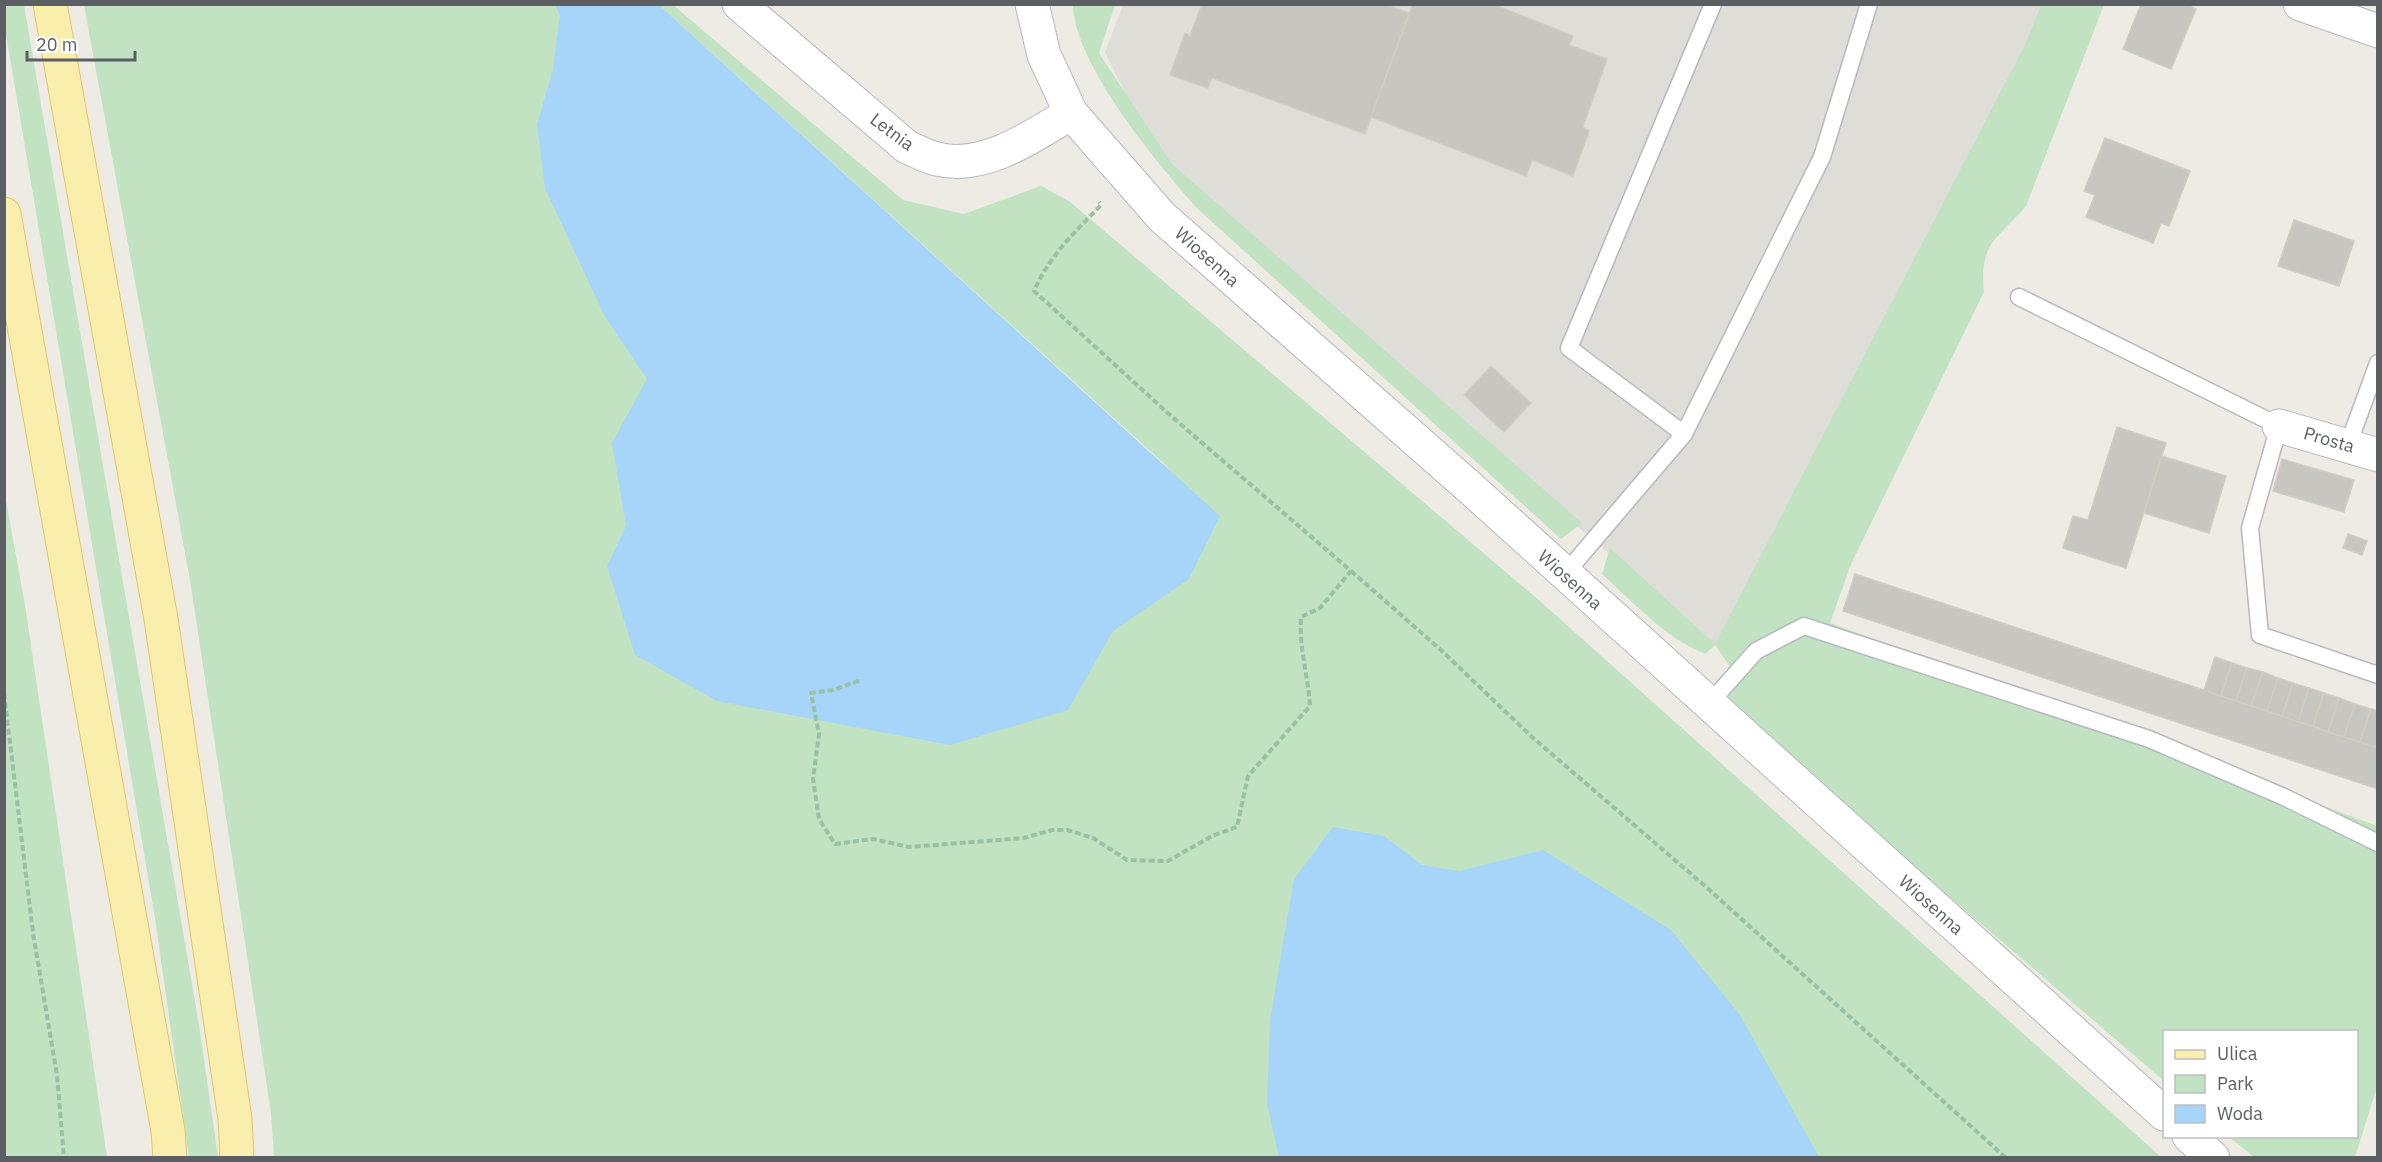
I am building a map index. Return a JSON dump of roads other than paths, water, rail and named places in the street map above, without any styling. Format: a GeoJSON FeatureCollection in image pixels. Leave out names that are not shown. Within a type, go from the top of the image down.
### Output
{"type":"FeatureCollection","features":[{"type":"Feature","properties":{"kind":"main road"},"geometry":{"type":"LineString","coordinates":[[50,4],[161,619],[235,1119],[237,1158]]}},
{"type":"Feature","properties":{"kind":"main road"},"geometry":{"type":"LineString","coordinates":[[4,214],[168,1131],[170,1158]]}},
{"type":"Feature","properties":{"kind":"street","name":"Letnia"},"geometry":{"type":"LineString","coordinates":[[739,4],[907,147],[938,160],[975,161],[1029,138],[1071,113]]}},
{"type":"Feature","properties":{"kind":"street","name":"Wiosenna"},"geometry":{"type":"LineString","coordinates":[[1032,4],[1044,55],[1071,113],[1162,217],[1467,485],[1708,705],[2163,1113]]}},
{"type":"Feature","properties":{"kind":"street"},"geometry":{"type":"LineString","coordinates":[[2300,4],[2378,32]]}},
{"type":"Feature","properties":{"kind":"street","name":"Prosta"},"geometry":{"type":"LineString","coordinates":[[2279,426],[2363,450]]}},
{"type":"Feature","properties":{"kind":"street"},"geometry":{"type":"LineString","coordinates":[[2190,1138],[2213,1158]]}},
{"type":"Feature","properties":{"kind":"lane"},"geometry":{"type":"LineString","coordinates":[[1684,434],[1569,348],[1713,4]]}},
{"type":"Feature","properties":{"kind":"lane"},"geometry":{"type":"LineString","coordinates":[[1564,575],[1684,434],[1822,157],[1869,4]]}},
{"type":"Feature","properties":{"kind":"lane"},"geometry":{"type":"LineString","coordinates":[[2019,297],[2279,426],[2250,528],[2260,635],[2378,675]]}},
{"type":"Feature","properties":{"kind":"lane"},"geometry":{"type":"LineString","coordinates":[[2363,450],[2378,363]]}},
{"type":"Feature","properties":{"kind":"lane"},"geometry":{"type":"LineString","coordinates":[[1708,705],[1756,651],[1804,626],[2149,739],[2284,797],[2378,843]]}},
{"type":"Feature","properties":{"kind":"water"},"geometry":{"type":"Polygon","coordinates":[[[555,5],[659,5],[1220,516],[1189,579],[1113,631],[1068,710],[950,745],[717,701],[635,655],[607,566],[626,526],[612,443],[647,379],[604,315],[545,188],[537,125],[553,69],[560,15],[555,5]]]}},
{"type":"Feature","properties":{"kind":"water"},"geometry":{"type":"Polygon","coordinates":[[[1333,827],[1384,836],[1422,865],[1459,871],[1543,850],[1671,930],[1740,1015],[1819,1157],[1279,1157],[1267,1104],[1270,1021],[1294,879],[1333,827]]]}}]}
